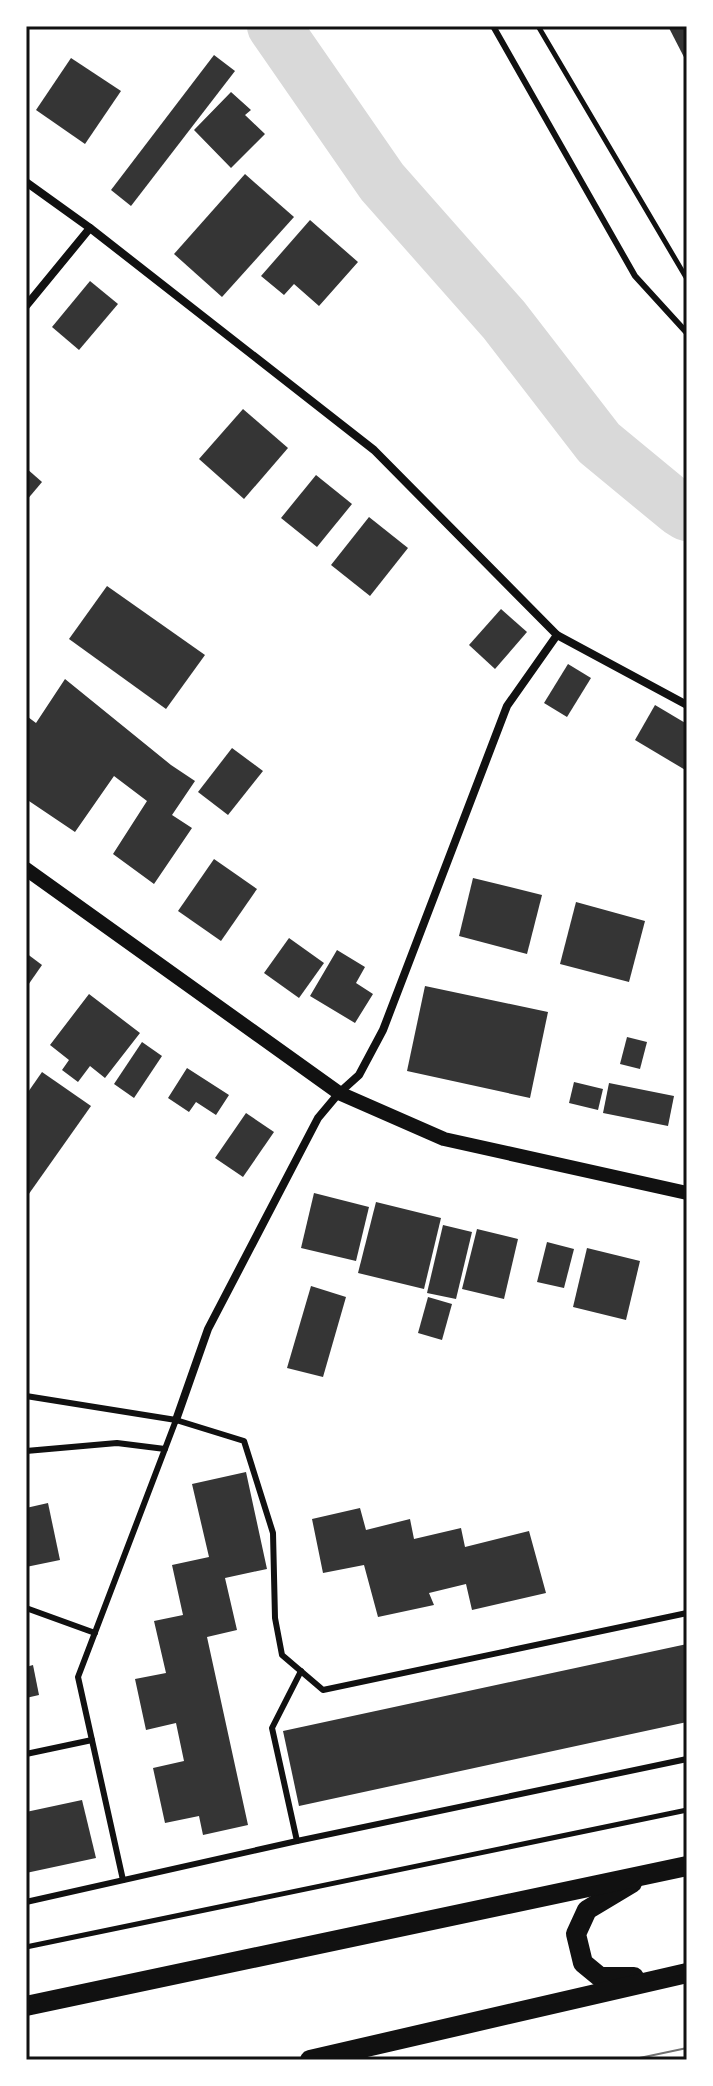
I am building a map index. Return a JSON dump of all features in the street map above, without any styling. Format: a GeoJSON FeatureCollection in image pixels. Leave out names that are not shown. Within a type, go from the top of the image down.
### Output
{"type":"FeatureCollection","features":[{"type":"Feature","properties":{"kind":"main road"},"geometry":{"type":"LineString","coordinates":[[26,2006],[687,1866]]}},
{"type":"Feature","properties":{"kind":"main road"},"geometry":{"type":"LineString","coordinates":[[646,1875],[587,1910],[576,1934],[583,1963],[600,1977],[678,1975]]}},
{"type":"Feature","properties":{"kind":"main road"},"geometry":{"type":"LineString","coordinates":[[310,2060],[678,1975]]}},
{"type":"Feature","properties":{"kind":"street"},"geometry":{"type":"LineString","coordinates":[[26,182],[90,228],[374,450],[557,635],[687,705]]}},
{"type":"Feature","properties":{"kind":"street"},"geometry":{"type":"LineString","coordinates":[[26,306],[90,228]]}},
{"type":"Feature","properties":{"kind":"street"},"geometry":{"type":"LineString","coordinates":[[176,1420],[208,1329],[318,1118],[359,1075],[383,1030],[507,706],[557,635]]}},
{"type":"Feature","properties":{"kind":"street"},"geometry":{"type":"LineString","coordinates":[[26,869],[339,1093],[444,1139],[687,1193]]}},
{"type":"Feature","properties":{"kind":"lane"},"geometry":{"type":"LineString","coordinates":[[493,26],[635,276],[687,333]]}},
{"type":"Feature","properties":{"kind":"lane"},"geometry":{"type":"LineString","coordinates":[[26,1396],[176,1420],[244,1441],[273,1533],[275,1618],[282,1655],[323,1690],[687,1613]]}},
{"type":"Feature","properties":{"kind":"lane"},"geometry":{"type":"LineString","coordinates":[[123,1880],[78,1677],[176,1420]]}},
{"type":"Feature","properties":{"kind":"lane"},"geometry":{"type":"LineString","coordinates":[[26,1451],[117,1443],[165,1449]]}},
{"type":"Feature","properties":{"kind":"lane"},"geometry":{"type":"LineString","coordinates":[[26,1608],[95,1633]]}},
{"type":"Feature","properties":{"kind":"lane"},"geometry":{"type":"LineString","coordinates":[[297,1841],[272,1728],[301,1671]]}},
{"type":"Feature","properties":{"kind":"lane"},"geometry":{"type":"LineString","coordinates":[[26,1754],[92,1740]]}},
{"type":"Feature","properties":{"kind":"lane"},"geometry":{"type":"LineString","coordinates":[[26,1902],[687,1759]]}},
{"type":"Feature","properties":{"kind":"path"},"geometry":{"type":"LineString","coordinates":[[538,26],[687,279]]}},
{"type":"Feature","properties":{"kind":"path"},"geometry":{"type":"LineString","coordinates":[[26,1947],[687,1810]]}},
{"type":"Feature","properties":{"kind":"building"},"geometry":{"type":"Polygon","coordinates":[[[668,26],[687,26],[687,63],[668,26]]]}},
{"type":"Feature","properties":{"kind":"building"},"geometry":{"type":"Polygon","coordinates":[[[214,55],[235,71],[131,206],[111,190],[214,55]]]}},
{"type":"Feature","properties":{"kind":"building"},"geometry":{"type":"Polygon","coordinates":[[[71,58],[121,91],[85,144],[36,110],[71,58]]]}},
{"type":"Feature","properties":{"kind":"building"},"geometry":{"type":"Polygon","coordinates":[[[231,92],[251,110],[245,115],[265,134],[231,168],[194,130],[231,92]]]}},
{"type":"Feature","properties":{"kind":"building"},"geometry":{"type":"Polygon","coordinates":[[[245,174],[294,217],[222,297],[174,254],[245,174]]]}},
{"type":"Feature","properties":{"kind":"building"},"geometry":{"type":"Polygon","coordinates":[[[310,220],[358,262],[319,306],[294,284],[284,295],[261,276],[310,220]]]}},
{"type":"Feature","properties":{"kind":"building"},"geometry":{"type":"Polygon","coordinates":[[[90,281],[118,304],[79,350],[52,327],[90,281]]]}},
{"type":"Feature","properties":{"kind":"building"},"geometry":{"type":"Polygon","coordinates":[[[243,409],[288,448],[244,499],[199,459],[243,409]]]}},
{"type":"Feature","properties":{"kind":"building"},"geometry":{"type":"Polygon","coordinates":[[[26,468],[42,482],[26,501],[26,468]]]}},
{"type":"Feature","properties":{"kind":"building"},"geometry":{"type":"Polygon","coordinates":[[[316,475],[352,504],[317,547],[281,518],[316,475]]]}},
{"type":"Feature","properties":{"kind":"building"},"geometry":{"type":"Polygon","coordinates":[[[369,517],[408,548],[370,596],[331,565],[369,517]]]}},
{"type":"Feature","properties":{"kind":"building"},"geometry":{"type":"Polygon","coordinates":[[[107,586],[205,655],[166,709],[69,639],[107,586]]]}},
{"type":"Feature","properties":{"kind":"building"},"geometry":{"type":"Polygon","coordinates":[[[501,609],[527,632],[495,669],[469,645],[501,609]]]}},
{"type":"Feature","properties":{"kind":"building"},"geometry":{"type":"Polygon","coordinates":[[[568,664],[591,678],[567,717],[544,703],[568,664]]]}},
{"type":"Feature","properties":{"kind":"building"},"geometry":{"type":"Polygon","coordinates":[[[65,679],[195,781],[172,815],[192,828],[154,884],[113,854],[147,801],[114,776],[75,832],[26,799],[26,719],[28,717],[36,723],[65,679]]]}},
{"type":"Feature","properties":{"kind":"building"},"geometry":{"type":"Polygon","coordinates":[[[655,705],[687,724],[687,771],[635,740],[655,705]]]}},
{"type":"Feature","properties":{"kind":"building"},"geometry":{"type":"Polygon","coordinates":[[[232,748],[263,771],[228,815],[198,792],[232,748]]]}},
{"type":"Feature","properties":{"kind":"building"},"geometry":{"type":"Polygon","coordinates":[[[214,859],[257,889],[221,941],[178,911],[214,859]]]}},
{"type":"Feature","properties":{"kind":"building"},"geometry":{"type":"Polygon","coordinates":[[[473,878],[542,895],[527,954],[459,936],[473,878]]]}},
{"type":"Feature","properties":{"kind":"building"},"geometry":{"type":"Polygon","coordinates":[[[576,902],[645,921],[629,982],[560,964],[576,902]]]}},
{"type":"Feature","properties":{"kind":"building"},"geometry":{"type":"Polygon","coordinates":[[[289,938],[324,963],[299,998],[264,973],[289,938]]]}},
{"type":"Feature","properties":{"kind":"building"},"geometry":{"type":"Polygon","coordinates":[[[337,950],[365,967],[356,983],[373,994],[355,1023],[310,996],[337,950]]]}},
{"type":"Feature","properties":{"kind":"building"},"geometry":{"type":"Polygon","coordinates":[[[26,953],[42,965],[26,988],[26,953]]]}},
{"type":"Feature","properties":{"kind":"building"},"geometry":{"type":"Polygon","coordinates":[[[425,986],[548,1012],[530,1098],[407,1071],[425,986]]]}},
{"type":"Feature","properties":{"kind":"building"},"geometry":{"type":"Polygon","coordinates":[[[89,994],[140,1033],[105,1078],[90,1066],[78,1082],[62,1070],[69,1060],[50,1045],[89,994]]]}},
{"type":"Feature","properties":{"kind":"building"},"geometry":{"type":"Polygon","coordinates":[[[627,1037],[647,1042],[640,1069],[620,1064],[627,1037]]]}},
{"type":"Feature","properties":{"kind":"building"},"geometry":{"type":"Polygon","coordinates":[[[142,1042],[162,1056],[134,1098],[114,1084],[142,1042]]]}},
{"type":"Feature","properties":{"kind":"building"},"geometry":{"type":"Polygon","coordinates":[[[187,1068],[229,1095],[216,1115],[196,1102],[189,1112],[168,1098],[187,1068]]]}},
{"type":"Feature","properties":{"kind":"building"},"geometry":{"type":"Polygon","coordinates":[[[42,1072],[91,1106],[26,1198],[26,1095],[42,1072]]]}},
{"type":"Feature","properties":{"kind":"building"},"geometry":{"type":"Polygon","coordinates":[[[574,1082],[603,1089],[598,1110],[569,1103],[574,1082]]]}},
{"type":"Feature","properties":{"kind":"building"},"geometry":{"type":"Polygon","coordinates":[[[609,1083],[674,1096],[668,1126],[603,1113],[609,1083]]]}},
{"type":"Feature","properties":{"kind":"building"},"geometry":{"type":"Polygon","coordinates":[[[246,1113],[274,1132],[243,1177],[215,1158],[246,1113]]]}},
{"type":"Feature","properties":{"kind":"building"},"geometry":{"type":"Polygon","coordinates":[[[314,1193],[369,1207],[356,1261],[301,1248],[314,1193]]]}},
{"type":"Feature","properties":{"kind":"building"},"geometry":{"type":"Polygon","coordinates":[[[376,1202],[441,1218],[424,1289],[358,1273],[376,1202]]]}},
{"type":"Feature","properties":{"kind":"building"},"geometry":{"type":"Polygon","coordinates":[[[443,1225],[472,1232],[456,1299],[427,1293],[443,1225]]]}},
{"type":"Feature","properties":{"kind":"building"},"geometry":{"type":"Polygon","coordinates":[[[477,1229],[518,1239],[504,1299],[462,1289],[477,1229]]]}},
{"type":"Feature","properties":{"kind":"building"},"geometry":{"type":"Polygon","coordinates":[[[547,1242],[574,1249],[564,1288],[537,1282],[547,1242]]]}},
{"type":"Feature","properties":{"kind":"building"},"geometry":{"type":"Polygon","coordinates":[[[587,1248],[640,1261],[626,1320],[573,1307],[587,1248]]]}},
{"type":"Feature","properties":{"kind":"building"},"geometry":{"type":"Polygon","coordinates":[[[311,1286],[346,1297],[323,1377],[287,1368],[311,1286]]]}},
{"type":"Feature","properties":{"kind":"building"},"geometry":{"type":"Polygon","coordinates":[[[428,1297],[452,1304],[442,1340],[418,1333],[428,1297]]]}},
{"type":"Feature","properties":{"kind":"building"},"geometry":{"type":"Polygon","coordinates":[[[246,1472],[267,1569],[225,1578],[237,1630],[207,1637],[248,1825],[203,1835],[199,1816],[165,1823],[153,1768],[184,1761],[176,1723],[146,1730],[135,1679],[166,1673],[154,1621],[183,1615],[172,1565],[209,1557],[192,1484],[246,1472]]]}},
{"type":"Feature","properties":{"kind":"building"},"geometry":{"type":"Polygon","coordinates":[[[48,1503],[60,1560],[26,1567],[26,1508],[48,1503]]]}},
{"type":"Feature","properties":{"kind":"building"},"geometry":{"type":"Polygon","coordinates":[[[360,1508],[366,1530],[410,1519],[414,1539],[461,1528],[465,1547],[529,1531],[546,1593],[472,1610],[466,1584],[429,1593],[434,1605],[378,1617],[364,1565],[323,1573],[312,1519],[360,1508]]]}},
{"type":"Feature","properties":{"kind":"building"},"geometry":{"type":"Polygon","coordinates":[[[687,1644],[687,1722],[299,1806],[283,1731],[687,1644]]]}},
{"type":"Feature","properties":{"kind":"building"},"geometry":{"type":"Polygon","coordinates":[[[33,1665],[39,1695],[26,1698],[26,1667],[33,1665]]]}},
{"type":"Feature","properties":{"kind":"building"},"geometry":{"type":"Polygon","coordinates":[[[82,1800],[96,1858],[26,1873],[26,1812],[82,1800]]]}},
{"type":"Feature","properties":{"kind":"waterway"},"geometry":{"type":"LineString","coordinates":[[274,26],[382,182],[504,320],[599,443],[687,514]]}},
{"type":"Feature","properties":{"kind":"tram line"},"geometry":{"type":"LineString","coordinates":[[630,2060],[687,2048]]}}]}
